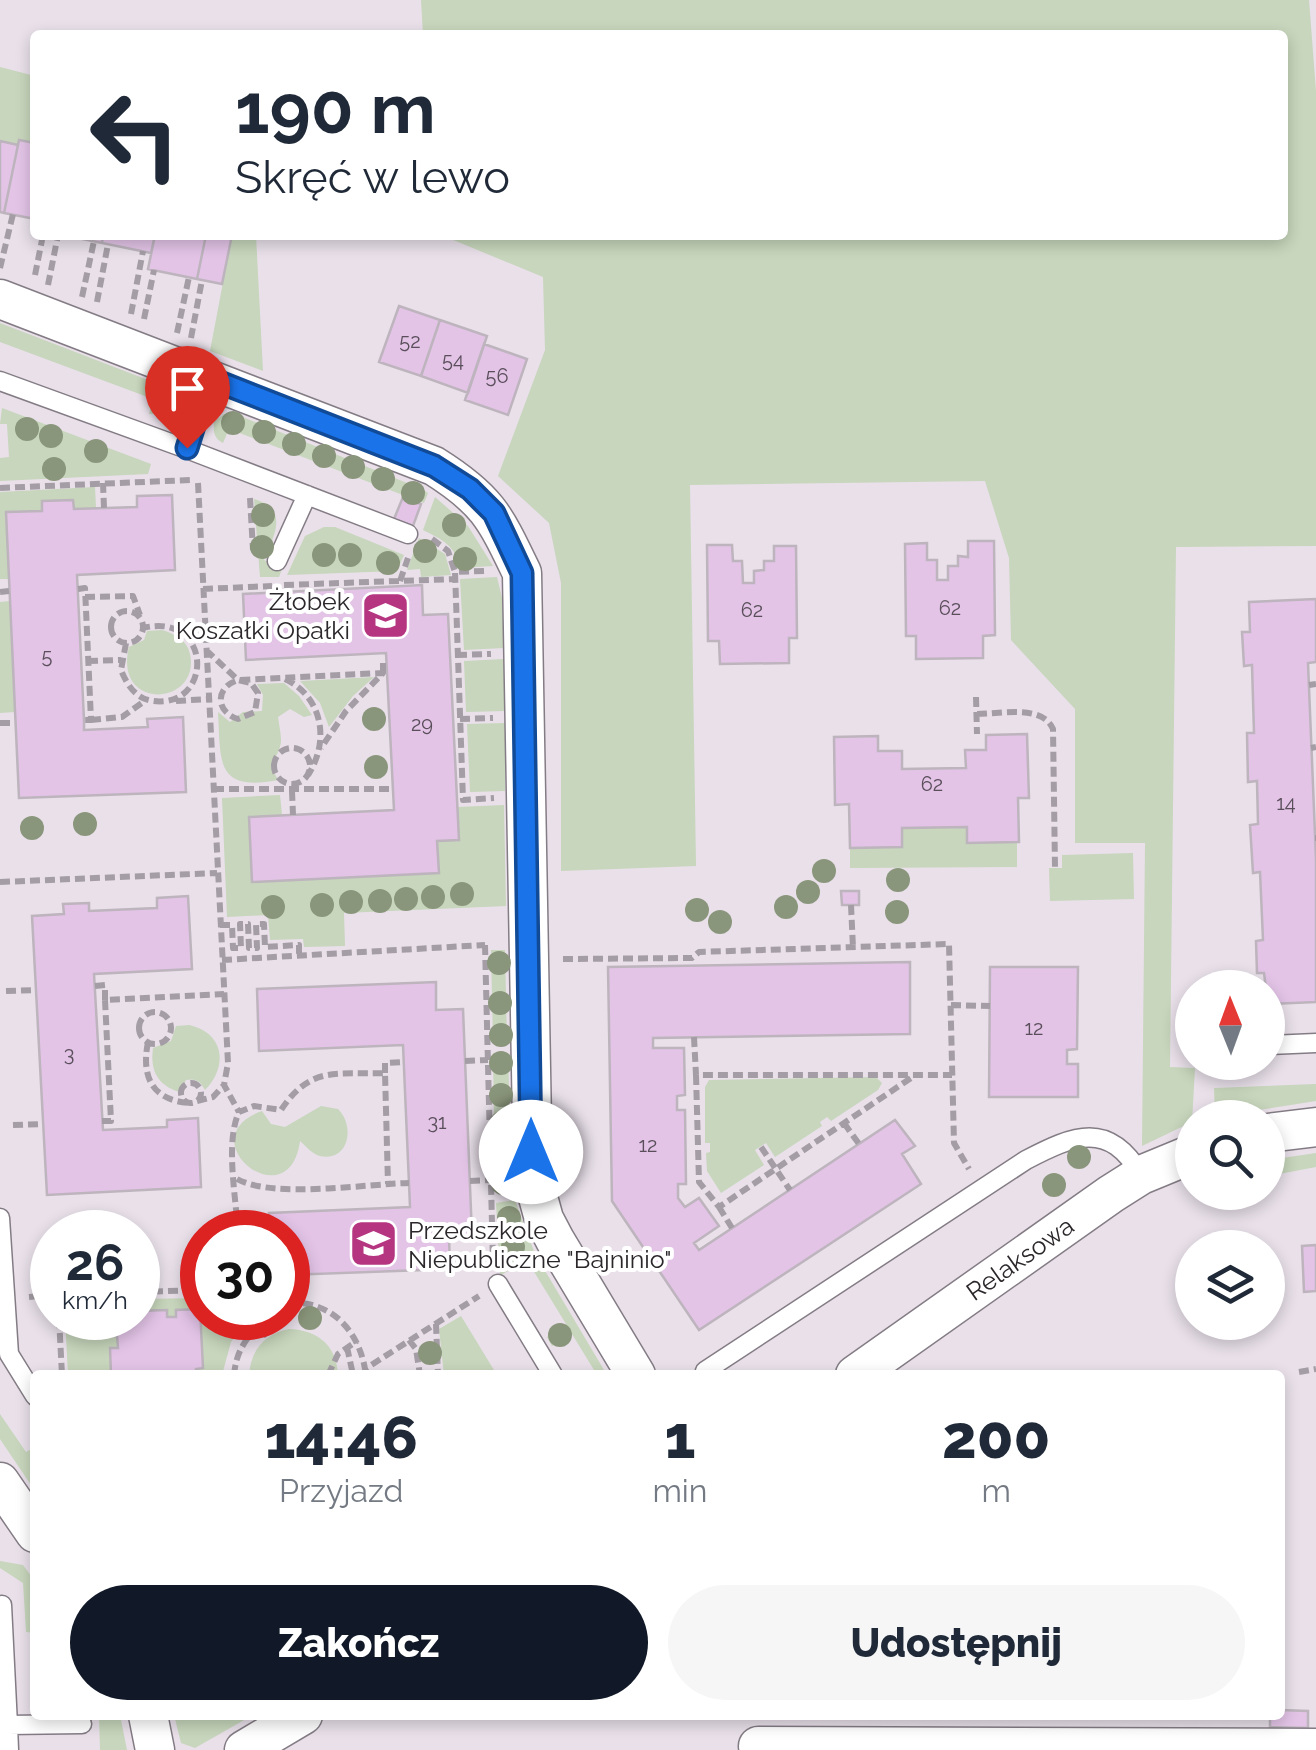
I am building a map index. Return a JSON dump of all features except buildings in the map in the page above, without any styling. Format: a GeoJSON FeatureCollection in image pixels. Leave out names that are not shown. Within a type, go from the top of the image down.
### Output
{"type":"FeatureCollection","features":[{"type":"Feature","properties":{"kind":"street"},"geometry":{"type":"LineString","coordinates":[[16,295],[199,364],[434,466],[470,489],[494,513],[522,573],[534,1179],[544,1219],[633,1370]]}},
{"type":"Feature","properties":{"kind":"street"},"geometry":{"type":"LineString","coordinates":[[1285,1131],[1316,1127]]}},
{"type":"Feature","properties":{"kind":"street","name":"Relaksowa"},"geometry":{"type":"LineString","coordinates":[[862,1370],[1141,1175],[1175,1161]]}},
{"type":"Feature","properties":{"kind":"street"},"geometry":{"type":"LineString","coordinates":[[0,1482],[30,1526]]}},
{"type":"Feature","properties":{"kind":"street"},"geometry":{"type":"LineString","coordinates":[[149,1720],[155,1750]]}},
{"type":"Feature","properties":{"kind":"street"},"geometry":{"type":"LineString","coordinates":[[244,1750],[295,1720]]}},
{"type":"Feature","properties":{"kind":"street"},"geometry":{"type":"LineString","coordinates":[[758,1737],[1316,1748]]}},
{"type":"Feature","properties":{"kind":"lane"},"geometry":{"type":"LineString","coordinates":[[187,448],[199,364]]}},
{"type":"Feature","properties":{"kind":"lane"},"geometry":{"type":"LineString","coordinates":[[0,381],[417,535]]}},
{"type":"Feature","properties":{"kind":"lane"},"geometry":{"type":"LineString","coordinates":[[277,561],[307,494]]}},
{"type":"Feature","properties":{"kind":"lane"},"geometry":{"type":"LineString","coordinates":[[1285,1044],[1316,1043]]}},
{"type":"Feature","properties":{"kind":"lane"},"geometry":{"type":"LineString","coordinates":[[707,1370],[1026,1160],[1079,1136],[1113,1143],[1132,1159],[1141,1175]]}},
{"type":"Feature","properties":{"kind":"lane"},"geometry":{"type":"LineString","coordinates":[[0,1218],[10,1354],[30,1388]]}},
{"type":"Feature","properties":{"kind":"lane"},"geometry":{"type":"LineString","coordinates":[[496,1276],[549,1370]]}},
{"type":"Feature","properties":{"kind":"lane"},"geometry":{"type":"LineString","coordinates":[[2,1606],[10,1750]]}},
{"type":"Feature","properties":{"kind":"lane"},"geometry":{"type":"LineString","coordinates":[[8,1726],[82,1724]]}},
{"type":"Feature","properties":{"kind":"path"},"geometry":{"type":"LineString","coordinates":[[0,270],[13,214]]}},
{"type":"Feature","properties":{"kind":"path"},"geometry":{"type":"LineString","coordinates":[[16,295],[41,240]]}},
{"type":"Feature","properties":{"kind":"path"},"geometry":{"type":"LineString","coordinates":[[46,296],[57,240]]}},
{"type":"Feature","properties":{"kind":"path"},"geometry":{"type":"LineString","coordinates":[[80,308],[94,241]]}},
{"type":"Feature","properties":{"kind":"path"},"geometry":{"type":"LineString","coordinates":[[95,312],[108,244]]}},
{"type":"Feature","properties":{"kind":"path"},"geometry":{"type":"LineString","coordinates":[[129,326],[143,251]]}},
{"type":"Feature","properties":{"kind":"path"},"geometry":{"type":"LineString","coordinates":[[142,330],[154,270]]}},
{"type":"Feature","properties":{"kind":"path"},"geometry":{"type":"LineString","coordinates":[[175,344],[189,277]]}},
{"type":"Feature","properties":{"kind":"path"},"geometry":{"type":"LineString","coordinates":[[199,364],[202,280]]}},
{"type":"Feature","properties":{"kind":"path"},"geometry":{"type":"LineString","coordinates":[[249,473],[254,586]]}},
{"type":"Feature","properties":{"kind":"path"},"geometry":{"type":"LineString","coordinates":[[0,488],[195,481],[228,1073],[224,1085],[213,1097],[172,1102],[154,1089],[146,1068],[148,1042],[141,1035],[140,1025],[148,1014],[158,1012],[170,1022],[170,1033],[158,1043],[148,1042]]}},
{"type":"Feature","properties":{"kind":"path"},"geometry":{"type":"LineString","coordinates":[[103,483],[104,508]]}},
{"type":"Feature","properties":{"kind":"path"},"geometry":{"type":"LineString","coordinates":[[417,535],[448,551],[455,575],[459,784],[463,800],[510,798]]}},
{"type":"Feature","properties":{"kind":"path"},"geometry":{"type":"LineString","coordinates":[[203,589],[500,571]]}},
{"type":"Feature","properties":{"kind":"path"},"geometry":{"type":"LineString","coordinates":[[78,588],[84,588],[85,597],[88,720],[122,718],[146,700]]}},
{"type":"Feature","properties":{"kind":"path"},"geometry":{"type":"LineString","coordinates":[[85,597],[133,596],[142,624],[137,640],[126,643]]}},
{"type":"Feature","properties":{"kind":"path"},"geometry":{"type":"LineString","coordinates":[[126,643],[112,633],[114,618],[128,612],[142,624],[179,630],[188,638],[198,660],[193,683],[172,700],[159,702]]}},
{"type":"Feature","properties":{"kind":"path"},"geometry":{"type":"LineString","coordinates":[[126,643],[121,660],[126,683],[146,700],[209,700]]}},
{"type":"Feature","properties":{"kind":"path"},"geometry":{"type":"LineString","coordinates":[[206,650],[238,680],[255,687],[260,699],[256,712],[238,719],[226,714],[220,702],[227,684],[238,680],[383,673]]}},
{"type":"Feature","properties":{"kind":"path"},"geometry":{"type":"LineString","coordinates":[[455,658],[508,654]]}},
{"type":"Feature","properties":{"kind":"path"},"geometry":{"type":"LineString","coordinates":[[88,662],[121,660]]}},
{"type":"Feature","properties":{"kind":"path"},"geometry":{"type":"LineString","coordinates":[[294,815],[296,789],[321,748],[346,711],[383,673],[383,663],[387,663]]}},
{"type":"Feature","properties":{"kind":"path"},"geometry":{"type":"LineString","coordinates":[[282,678],[306,695],[318,718],[321,748]]}},
{"type":"Feature","properties":{"kind":"path"},"geometry":{"type":"LineString","coordinates":[[976,697],[977,734]]}},
{"type":"Feature","properties":{"kind":"path"},"geometry":{"type":"LineString","coordinates":[[978,714],[1038,713],[1048,719],[1052,729],[1056,868]]}},
{"type":"Feature","properties":{"kind":"path"},"geometry":{"type":"LineString","coordinates":[[460,719],[509,717]]}},
{"type":"Feature","properties":{"kind":"path"},"geometry":{"type":"LineString","coordinates":[[306,721],[318,718]]}},
{"type":"Feature","properties":{"kind":"path"},"geometry":{"type":"LineString","coordinates":[[0,723],[15,723]]}},
{"type":"Feature","properties":{"kind":"path"},"geometry":{"type":"LineString","coordinates":[[296,789],[278,776],[274,764],[282,752],[293,748],[304,753],[310,764],[308,775]]}},
{"type":"Feature","properties":{"kind":"path"},"geometry":{"type":"LineString","coordinates":[[214,790],[278,786],[393,788]]}},
{"type":"Feature","properties":{"kind":"path"},"geometry":{"type":"LineString","coordinates":[[0,882],[217,872]]}},
{"type":"Feature","properties":{"kind":"path"},"geometry":{"type":"LineString","coordinates":[[851,905],[852,948]]}},
{"type":"Feature","properties":{"kind":"path"},"geometry":{"type":"LineString","coordinates":[[220,925],[232,925],[233,948],[242,948],[240,924],[248,924],[249,948],[257,948],[256,924],[264,924],[265,947],[299,945],[300,956]]}},
{"type":"Feature","properties":{"kind":"path"},"geometry":{"type":"LineString","coordinates":[[551,959],[692,958],[698,952],[949,944],[954,1143],[982,1189]]}},
{"type":"Feature","properties":{"kind":"path"},"geometry":{"type":"LineString","coordinates":[[222,960],[499,945]]}},
{"type":"Feature","properties":{"kind":"path"},"geometry":{"type":"LineString","coordinates":[[485,946],[496,1276]]}},
{"type":"Feature","properties":{"kind":"path"},"geometry":{"type":"LineString","coordinates":[[95,986],[105,986],[111,1121],[102,1122]]}},
{"type":"Feature","properties":{"kind":"path"},"geometry":{"type":"LineString","coordinates":[[6,991],[36,990]]}},
{"type":"Feature","properties":{"kind":"path"},"geometry":{"type":"LineString","coordinates":[[105,1000],[224,994]]}},
{"type":"Feature","properties":{"kind":"path"},"geometry":{"type":"LineString","coordinates":[[950,1005],[990,1006]]}},
{"type":"Feature","properties":{"kind":"path"},"geometry":{"type":"LineString","coordinates":[[694,1038],[699,1182],[732,1228]]}},
{"type":"Feature","properties":{"kind":"path"},"geometry":{"type":"LineString","coordinates":[[465,1061],[488,1060]]}},
{"type":"Feature","properties":{"kind":"path"},"geometry":{"type":"LineString","coordinates":[[388,1184],[385,1063],[404,1062]]}},
{"type":"Feature","properties":{"kind":"path"},"geometry":{"type":"LineString","coordinates":[[239,1112],[254,1106],[281,1110],[291,1094],[309,1079],[384,1074]]}},
{"type":"Feature","properties":{"kind":"path"},"geometry":{"type":"LineString","coordinates":[[696,1075],[952,1075]]}},
{"type":"Feature","properties":{"kind":"path"},"geometry":{"type":"LineString","coordinates":[[718,1208],[914,1076]]}},
{"type":"Feature","properties":{"kind":"path"},"geometry":{"type":"LineString","coordinates":[[224,1085],[239,1112],[230,1141],[237,1210]]}},
{"type":"Feature","properties":{"kind":"path"},"geometry":{"type":"LineString","coordinates":[[844,1122],[859,1144]]}},
{"type":"Feature","properties":{"kind":"path"},"geometry":{"type":"LineString","coordinates":[[13,1125],[43,1124]]}},
{"type":"Feature","properties":{"kind":"path"},"geometry":{"type":"LineString","coordinates":[[760,1147],[790,1190]]}},
{"type":"Feature","properties":{"kind":"path"},"geometry":{"type":"LineString","coordinates":[[236,1178],[252,1187],[277,1188],[409,1184]]}},
{"type":"Feature","properties":{"kind":"path"},"geometry":{"type":"LineString","coordinates":[[470,1181],[491,1180]]}},
{"type":"Feature","properties":{"kind":"path"},"geometry":{"type":"LineString","coordinates":[[23,1297],[30,1297]]}},
{"type":"Feature","properties":{"kind":"path"},"geometry":{"type":"LineString","coordinates":[[310,1304],[344,1323],[357,1341],[365,1369],[462,1307]]}},
{"type":"Feature","properties":{"kind":"path"},"geometry":{"type":"LineString","coordinates":[[436,1323],[438,1370]]}},
{"type":"Feature","properties":{"kind":"path"},"geometry":{"type":"LineString","coordinates":[[60,1340],[62,1370]]}},
{"type":"Feature","properties":{"kind":"path"},"geometry":{"type":"LineString","coordinates":[[235,1370],[244,1340]]}},
{"type":"Feature","properties":{"kind":"path"},"geometry":{"type":"LineString","coordinates":[[410,1340],[416,1348],[419,1370]]}},
{"type":"Feature","properties":{"kind":"path"},"geometry":{"type":"LineString","coordinates":[[330,1370],[336,1357],[357,1341]]}},
{"type":"Feature","properties":{"kind":"path"},"geometry":{"type":"LineString","coordinates":[[347,1346],[352,1370]]}},
{"type":"Feature","properties":{"kind":"path"},"geometry":{"type":"LineString","coordinates":[[1299,1372],[1316,1369]]}},
{"type":"Feature","properties":{"kind":"green space"},"geometry":{"type":"Polygon","coordinates":[[[421,0],[1309,0],[1316,91],[1316,546],[1176,547],[1170,1067],[1175,1067],[1175,1080],[1194,1080],[1193,1100],[1175,1100],[1175,1130],[1142,1146],[1145,843],[1075,843],[1075,709],[1011,640],[1009,558],[985,481],[690,485],[696,866],[561,871],[561,583],[549,523],[498,476],[545,350],[543,277],[453,240],[1288,240],[1288,30],[423,30],[421,0]]]}},
{"type":"Feature","properties":{"kind":"green space"},"geometry":{"type":"Polygon","coordinates":[[[0,67],[30,75],[30,142],[20,140],[18,145],[0,141],[0,67]]]}},
{"type":"Feature","properties":{"kind":"green space"},"geometry":{"type":"Polygon","coordinates":[[[231,240],[256,240],[263,371],[210,351],[231,240]]]}},
{"type":"Feature","properties":{"kind":"green space"},"geometry":{"type":"Polygon","coordinates":[[[0,323],[161,385],[170,396],[169,406],[160,414],[149,414],[153,399],[0,342],[0,323]]]}},
{"type":"Feature","properties":{"kind":"green space"},"geometry":{"type":"Polygon","coordinates":[[[2,408],[151,464],[148,474],[0,481],[0,458],[9,457],[7,424],[0,424],[2,408]]]}},
{"type":"Feature","properties":{"kind":"green space"},"geometry":{"type":"Polygon","coordinates":[[[224,414],[235,414],[422,489],[428,493],[424,503],[229,429],[223,443],[216,437],[214,422],[224,414]]]}},
{"type":"Feature","properties":{"kind":"green space"},"geometry":{"type":"Polygon","coordinates":[[[95,487],[96,508],[74,509],[73,500],[43,501],[42,511],[6,512],[9,579],[0,579],[0,492],[95,487]]]}},
{"type":"Feature","properties":{"kind":"green space"},"geometry":{"type":"Polygon","coordinates":[[[435,497],[468,526],[493,566],[459,568],[451,549],[423,530],[435,497]]]}},
{"type":"Feature","properties":{"kind":"green space"},"geometry":{"type":"Polygon","coordinates":[[[254,499],[265,504],[276,517],[275,533],[264,560],[282,569],[279,577],[260,577],[254,499]]]}},
{"type":"Feature","properties":{"kind":"green space"},"geometry":{"type":"Polygon","coordinates":[[[324,527],[335,527],[404,555],[397,571],[287,575],[305,536],[324,527]]]}},
{"type":"Feature","properties":{"kind":"green space"},"geometry":{"type":"Polygon","coordinates":[[[419,538],[445,554],[451,575],[421,577],[420,569],[407,570],[419,538]]]}},
{"type":"Feature","properties":{"kind":"green space"},"geometry":{"type":"Polygon","coordinates":[[[497,577],[504,648],[464,650],[460,579],[497,577]]]}},
{"type":"Feature","properties":{"kind":"green space"},"geometry":{"type":"Polygon","coordinates":[[[10,601],[15,712],[0,713],[0,602],[10,601]]]}},
{"type":"Feature","properties":{"kind":"green space"},"geometry":{"type":"Polygon","coordinates":[[[162,630],[186,645],[190,671],[183,684],[158,694],[133,683],[127,668],[129,647],[144,640],[147,631],[162,630]]]}},
{"type":"Feature","properties":{"kind":"green space"},"geometry":{"type":"Polygon","coordinates":[[[504,659],[505,711],[466,712],[464,661],[504,659]]]}},
{"type":"Feature","properties":{"kind":"green space"},"geometry":{"type":"Polygon","coordinates":[[[374,677],[329,727],[320,703],[300,681],[374,677]]]}},
{"type":"Feature","properties":{"kind":"green space"},"geometry":{"type":"Polygon","coordinates":[[[284,683],[312,715],[304,717],[290,709],[278,717],[281,743],[271,766],[278,780],[257,783],[232,777],[222,759],[218,712],[230,722],[243,712],[262,711],[263,695],[257,684],[284,683]]]}},
{"type":"Feature","properties":{"kind":"green space"},"geometry":{"type":"Polygon","coordinates":[[[505,723],[505,791],[470,792],[467,724],[505,723]]]}},
{"type":"Feature","properties":{"kind":"green space"},"geometry":{"type":"Polygon","coordinates":[[[280,795],[282,815],[249,818],[439,872],[437,841],[459,840],[457,807],[504,805],[506,906],[344,913],[345,946],[304,947],[303,939],[270,940],[268,915],[227,917],[222,798],[280,795]]]}},
{"type":"Feature","properties":{"kind":"green space"},"geometry":{"type":"Polygon","coordinates":[[[967,827],[968,842],[1017,842],[1017,867],[850,868],[850,848],[902,828],[967,827]]]}},
{"type":"Feature","properties":{"kind":"green space"},"geometry":{"type":"Polygon","coordinates":[[[1133,853],[1134,899],[1050,901],[1049,868],[1062,868],[1062,855],[1133,853]]]}},
{"type":"Feature","properties":{"kind":"green space"},"geometry":{"type":"Polygon","coordinates":[[[491,950],[505,950],[507,1041],[493,1042],[491,950]]]}},
{"type":"Feature","properties":{"kind":"green space"},"geometry":{"type":"Polygon","coordinates":[[[189,1025],[210,1035],[220,1061],[205,1090],[189,1079],[179,1092],[157,1076],[153,1048],[171,1041],[176,1026],[189,1025]]]}},
{"type":"Feature","properties":{"kind":"green space"},"geometry":{"type":"Polygon","coordinates":[[[493,1053],[508,1053],[512,1190],[495,1190],[493,1053]]]}},
{"type":"Feature","properties":{"kind":"green space"},"geometry":{"type":"Polygon","coordinates":[[[876,1077],[882,1083],[878,1090],[831,1121],[827,1117],[820,1122],[822,1126],[775,1157],[766,1143],[755,1150],[764,1165],[721,1193],[707,1171],[710,1143],[705,1143],[705,1087],[709,1080],[876,1077]]]}},
{"type":"Feature","properties":{"kind":"green space"},"geometry":{"type":"Polygon","coordinates":[[[1316,1084],[1316,1101],[1285,1106],[1285,1100],[1214,1100],[1214,1088],[1316,1084]]]}},
{"type":"Feature","properties":{"kind":"green space"},"geometry":{"type":"Polygon","coordinates":[[[321,1106],[338,1109],[347,1125],[346,1142],[337,1154],[320,1156],[300,1141],[292,1164],[279,1174],[263,1174],[248,1166],[238,1154],[234,1138],[241,1123],[262,1111],[271,1124],[285,1127],[321,1106]]]}},
{"type":"Feature","properties":{"kind":"green space"},"geometry":{"type":"Polygon","coordinates":[[[1316,1153],[1316,1167],[1285,1173],[1285,1158],[1316,1153]]]}},
{"type":"Feature","properties":{"kind":"green space"},"geometry":{"type":"Polygon","coordinates":[[[515,1200],[535,1254],[500,1276],[496,1203],[515,1200]]]}},
{"type":"Feature","properties":{"kind":"green space"},"geometry":{"type":"Polygon","coordinates":[[[541,1264],[604,1370],[594,1370],[572,1334],[552,1346],[547,1337],[566,1324],[533,1270],[541,1264]]]}},
{"type":"Feature","properties":{"kind":"green space"},"geometry":{"type":"Polygon","coordinates":[[[180,1298],[180,1340],[233,1340],[223,1370],[68,1370],[66,1340],[160,1340],[160,1299],[180,1298]]]}},
{"type":"Feature","properties":{"kind":"green space"},"geometry":{"type":"Polygon","coordinates":[[[461,1316],[494,1370],[443,1370],[439,1329],[461,1316]]]}},
{"type":"Feature","properties":{"kind":"green space"},"geometry":{"type":"Polygon","coordinates":[[[310,1333],[330,1348],[338,1370],[250,1370],[266,1340],[310,1340],[310,1333]]]}},
{"type":"Feature","properties":{"kind":"green space"},"geometry":{"type":"Polygon","coordinates":[[[0,1414],[26,1452],[30,1450],[30,1484],[0,1439],[0,1414]]]}},
{"type":"Feature","properties":{"kind":"green space"},"geometry":{"type":"Polygon","coordinates":[[[0,1561],[23,1565],[30,1574],[30,1632],[26,1632],[23,1583],[0,1568],[0,1561]]]}},
{"type":"Feature","properties":{"kind":"green space"},"geometry":{"type":"Polygon","coordinates":[[[99,1720],[121,1720],[127,1750],[100,1750],[99,1720]]]}},
{"type":"Feature","properties":{"kind":"green space"},"geometry":{"type":"Polygon","coordinates":[[[175,1720],[244,1720],[195,1748],[181,1743],[175,1720]]]}},
{"type":"Feature","properties":{"kind":"place","name":"Żłobek Koszałki Opałki"},"geometry":{"type":"Point","coordinates":[385,615]}},
{"type":"Feature","properties":{"kind":"place","name":"Przedszkole Niepubliczne \"Bajninio\""},"geometry":{"type":"Point","coordinates":[373,1244]}},
{"type":"Feature","properties":{"kind":"route"},"geometry":{"type":"LineString","coordinates":[[187,448],[209,378],[434,466],[470,489],[494,513],[522,573],[531,1152]]}}]}
